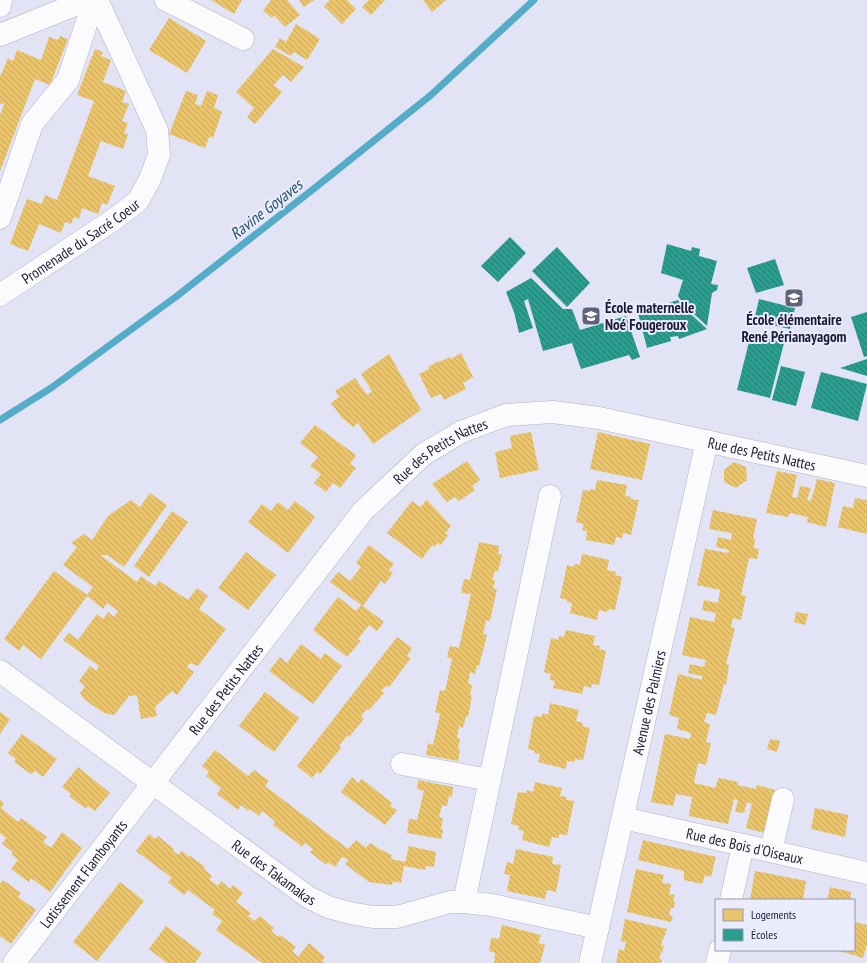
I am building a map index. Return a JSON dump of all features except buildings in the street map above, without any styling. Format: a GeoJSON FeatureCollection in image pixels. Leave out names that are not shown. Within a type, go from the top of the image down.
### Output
{"type":"FeatureCollection","features":[{"type":"Feature","properties":{"kind":"street"},"geometry":{"type":"LineString","coordinates":[[0,6],[2,0]]}},
{"type":"Feature","properties":{"kind":"street"},"geometry":{"type":"LineString","coordinates":[[1,30],[87,0]]}},
{"type":"Feature","properties":{"kind":"street"},"geometry":{"type":"LineString","coordinates":[[0,218],[32,124],[68,80],[96,0]]}},
{"type":"Feature","properties":{"kind":"street","name":"Promenade du Sacré Coeur"},"geometry":{"type":"LineString","coordinates":[[0,295],[138,202],[150,179],[159,155],[157,130],[96,0]]}},
{"type":"Feature","properties":{"kind":"street"},"geometry":{"type":"LineString","coordinates":[[166,0],[243,39]]}},
{"type":"Feature","properties":{"kind":"street","name":"Rue des Petits Nattes"},"geometry":{"type":"LineString","coordinates":[[152,783],[363,511],[424,454],[461,432],[506,415],[553,412],[599,418],[867,476]]}},
{"type":"Feature","properties":{"kind":"street","name":"Avenue des Palmiers"},"geometry":{"type":"LineString","coordinates":[[590,963],[707,441]]}},
{"type":"Feature","properties":{"kind":"street"},"geometry":{"type":"LineString","coordinates":[[464,902],[550,496]]}},
{"type":"Feature","properties":{"kind":"street","name":"Rue des Takamakas"},"geometry":{"type":"LineString","coordinates":[[0,671],[308,897],[328,907],[373,917],[397,917],[450,902],[464,902],[492,905],[598,928]]}},
{"type":"Feature","properties":{"kind":"street"},"geometry":{"type":"LineString","coordinates":[[402,764],[490,780]]}},
{"type":"Feature","properties":{"kind":"street","name":"Lotissement Flamboyants"},"geometry":{"type":"LineString","coordinates":[[14,963],[152,783]]}},
{"type":"Feature","properties":{"kind":"street"},"geometry":{"type":"LineString","coordinates":[[771,851],[783,799]]}},
{"type":"Feature","properties":{"kind":"street","name":"Rue des Bois d'Oiseaux"},"geometry":{"type":"LineString","coordinates":[[623,818],[867,872]]}},
{"type":"Feature","properties":{"kind":"street"},"geometry":{"type":"LineString","coordinates":[[731,899],[743,845]]}},
{"type":"Feature","properties":{"kind":"street"},"geometry":{"type":"LineString","coordinates":[[717,963],[720,951]]}},
{"type":"Feature","properties":{"kind":"waterway","name":"Ravine Goyaves"},"geometry":{"type":"LineString","coordinates":[[0,420],[51,388],[177,296],[316,187],[431,95],[534,0]]}},
{"type":"Feature","properties":{"kind":"place","name":"École élémentaire René Périanayagom"},"geometry":{"type":"Point","coordinates":[794,298]}},
{"type":"Feature","properties":{"kind":"place","name":"École maternelle Noé Fougeroux"},"geometry":{"type":"Point","coordinates":[591,316]}}]}
